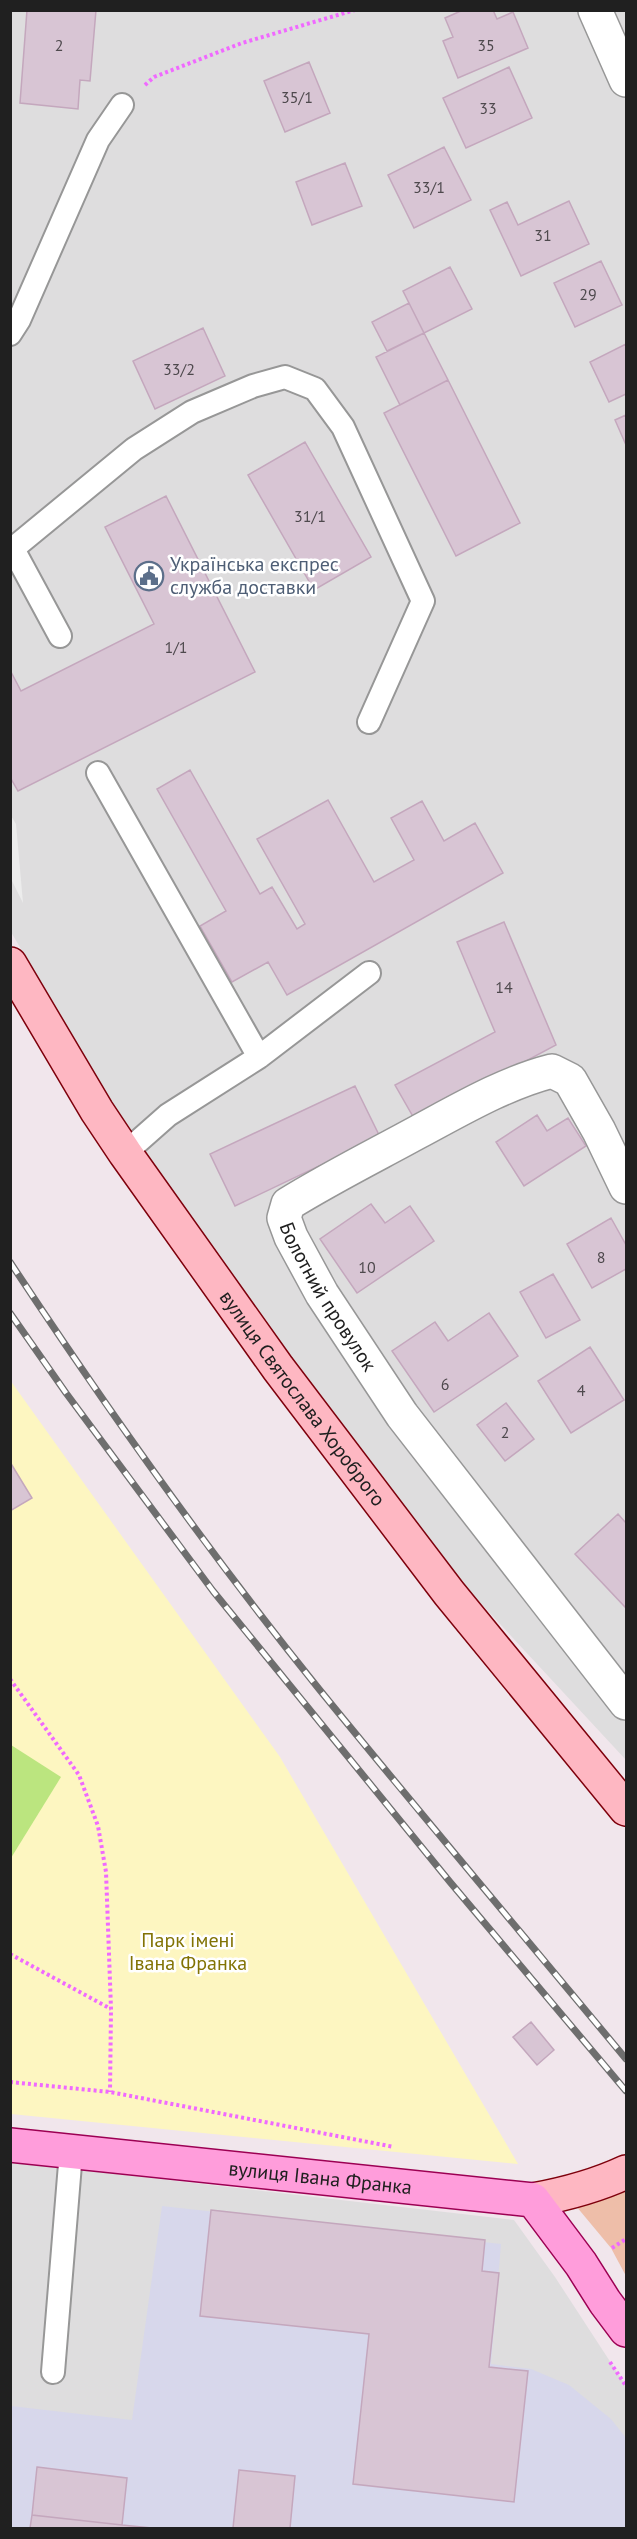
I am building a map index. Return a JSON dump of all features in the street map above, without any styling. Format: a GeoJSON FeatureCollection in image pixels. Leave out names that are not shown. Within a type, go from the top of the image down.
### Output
{"type":"FeatureCollection","features":[{"type":"Feature","properties":{"kind":"main road","name":"вулиця Святослава Хороброго"},"geometry":{"type":"LineString","coordinates":[[10,964],[97,1111],[278,1368],[449,1593],[627,1809]]}},
{"type":"Feature","properties":{"kind":"main road","name":"вулиця Івана Франка"},"geometry":{"type":"LineString","coordinates":[[10,2145],[533,2200],[566,2194],[606,2182],[627,2172]]}},
{"type":"Feature","properties":{"kind":"main road"},"geometry":{"type":"LineString","coordinates":[[533,2200],[627,2330]]}},
{"type":"Feature","properties":{"kind":"street"},"geometry":{"type":"LineString","coordinates":[[596,10],[627,80]]}},
{"type":"Feature","properties":{"kind":"street","name":"Болотний провулок"},"geometry":{"type":"LineString","coordinates":[[627,1187],[570,1080],[552,1071],[534,1075],[488,1096],[318,1186],[288,1204],[284,1218],[291,1237],[322,1294],[402,1415],[627,1703]]}},
{"type":"Feature","properties":{"kind":"lane"},"geometry":{"type":"LineString","coordinates":[[15,327],[98,140],[122,105]]}},
{"type":"Feature","properties":{"kind":"lane"},"geometry":{"type":"LineString","coordinates":[[10,295],[15,327]]}},
{"type":"Feature","properties":{"kind":"lane"},"geometry":{"type":"LineString","coordinates":[[60,636],[12,550],[134,449],[192,412],[253,386],[285,377],[315,389],[343,427],[423,601],[369,722]]}},
{"type":"Feature","properties":{"kind":"lane"},"geometry":{"type":"LineString","coordinates":[[98,773],[259,1057]]}},
{"type":"Feature","properties":{"kind":"lane"},"geometry":{"type":"LineString","coordinates":[[125,1153],[168,1115],[259,1057],[369,973]]}},
{"type":"Feature","properties":{"kind":"lane"},"geometry":{"type":"LineString","coordinates":[[53,2372],[72,2152]]}},
{"type":"Feature","properties":{"kind":"path"},"geometry":{"type":"LineString","coordinates":[[122,105],[154,77],[242,43],[355,10]]}},
{"type":"Feature","properties":{"kind":"path"},"geometry":{"type":"LineString","coordinates":[[10,1679],[79,1775],[98,1826],[106,1872],[111,2009],[110,2092]]}},
{"type":"Feature","properties":{"kind":"path"},"geometry":{"type":"LineString","coordinates":[[10,1954],[111,2009]]}},
{"type":"Feature","properties":{"kind":"path"},"geometry":{"type":"LineString","coordinates":[[10,2082],[110,2092],[397,2147]]}},
{"type":"Feature","properties":{"kind":"shaded area"},"geometry":{"type":"Polygon","coordinates":[[[10,11],[626,11],[626,1760],[462,1583],[290,1358],[111,1102],[11,932],[10,11]]]}},
{"type":"Feature","properties":{"kind":"shaded area"},"geometry":{"type":"Polygon","coordinates":[[[10,814],[16,824],[23,903],[11,879],[10,814]]]}},
{"type":"Feature","properties":{"kind":"shaded area"},"geometry":{"type":"Polygon","coordinates":[[[11,2162],[514,2220],[555,2277],[626,2386],[626,2528],[11,2528],[11,2162]]]}},
{"type":"Feature","properties":{"kind":"shaded area"},"geometry":{"type":"Polygon","coordinates":[[[626,2172],[626,2276],[611,2248],[566,2194],[626,2172]]]}},
{"type":"Feature","properties":{"kind":"shaded area"},"geometry":{"type":"Polygon","coordinates":[[[162,2206],[501,2244],[491,2364],[531,2369],[569,2385],[611,2419],[626,2438],[626,2528],[11,2528],[11,2406],[132,2420],[162,2206]]]}},
{"type":"Feature","properties":{"kind":"green space","name":"Парк імені Івана Франка"},"geometry":{"type":"Polygon","coordinates":[[[10,1380],[280,1757],[518,2164],[11,2114],[10,1380]]]}},
{"type":"Feature","properties":{"kind":"green space"},"geometry":{"type":"Polygon","coordinates":[[[11,1745],[61,1777],[11,1858],[11,1745]]]}},
{"type":"Feature","properties":{"kind":"building"},"geometry":{"type":"Polygon","coordinates":[[[27,10],[96,10],[90,81],[80,80],[78,109],[20,103],[27,10]]]}},
{"type":"Feature","properties":{"kind":"building"},"geometry":{"type":"Polygon","coordinates":[[[463,10],[493,10],[497,19],[513,12],[528,48],[458,78],[443,41],[453,37],[445,18],[463,10]]]}},
{"type":"Feature","properties":{"kind":"building"},"geometry":{"type":"Polygon","coordinates":[[[309,62],[330,113],[285,132],[264,81],[309,62]]]}},
{"type":"Feature","properties":{"kind":"building"},"geometry":{"type":"Polygon","coordinates":[[[509,67],[532,118],[466,148],[443,98],[509,67]]]}},
{"type":"Feature","properties":{"kind":"building"},"geometry":{"type":"Polygon","coordinates":[[[444,147],[471,200],[414,228],[388,175],[444,147]]]}},
{"type":"Feature","properties":{"kind":"building"},"geometry":{"type":"Polygon","coordinates":[[[345,163],[362,206],[312,225],[296,182],[345,163]]]}},
{"type":"Feature","properties":{"kind":"building"},"geometry":{"type":"Polygon","coordinates":[[[569,201],[589,244],[521,276],[490,210],[507,202],[518,225],[569,201]]]}},
{"type":"Feature","properties":{"kind":"building"},"geometry":{"type":"Polygon","coordinates":[[[601,261],[622,305],[575,327],[554,283],[601,261]]]}},
{"type":"Feature","properties":{"kind":"building"},"geometry":{"type":"Polygon","coordinates":[[[450,267],[472,309],[424,333],[403,291],[450,267]]]}},
{"type":"Feature","properties":{"kind":"building"},"geometry":{"type":"Polygon","coordinates":[[[409,303],[424,333],[387,351],[372,322],[409,303]]]}},
{"type":"Feature","properties":{"kind":"building"},"geometry":{"type":"Polygon","coordinates":[[[203,328],[225,376],[155,409],[133,361],[203,328]]]}},
{"type":"Feature","properties":{"kind":"building"},"geometry":{"type":"Polygon","coordinates":[[[424,333],[448,380],[400,405],[376,357],[424,333]]]}},
{"type":"Feature","properties":{"kind":"building"},"geometry":{"type":"Polygon","coordinates":[[[626,344],[626,394],[609,402],[590,362],[626,344]]]}},
{"type":"Feature","properties":{"kind":"building"},"geometry":{"type":"Polygon","coordinates":[[[448,380],[520,523],[456,556],[384,413],[448,380]]]}},
{"type":"Feature","properties":{"kind":"building"},"geometry":{"type":"Polygon","coordinates":[[[626,415],[626,445],[615,420],[626,415]]]}},
{"type":"Feature","properties":{"kind":"building"},"geometry":{"type":"Polygon","coordinates":[[[305,442],[371,557],[314,590],[248,475],[305,442]]]}},
{"type":"Feature","properties":{"kind":"building"},"geometry":{"type":"Polygon","coordinates":[[[166,496],[255,672],[18,791],[10,777],[10,670],[21,691],[154,624],[105,527],[166,496]]]}},
{"type":"Feature","properties":{"kind":"building"},"geometry":{"type":"Polygon","coordinates":[[[190,770],[260,894],[272,887],[297,929],[305,924],[257,839],[328,800],[374,882],[414,860],[391,818],[422,801],[444,841],[475,823],[503,873],[287,995],[268,962],[232,982],[200,926],[226,911],[157,789],[190,770]]]}},
{"type":"Feature","properties":{"kind":"building"},"geometry":{"type":"Polygon","coordinates":[[[504,922],[556,1045],[415,1120],[395,1085],[495,1032],[457,942],[504,922]]]}},
{"type":"Feature","properties":{"kind":"building"},"geometry":{"type":"Polygon","coordinates":[[[355,1086],[380,1137],[235,1206],[210,1154],[355,1086]]]}},
{"type":"Feature","properties":{"kind":"building"},"geometry":{"type":"Polygon","coordinates":[[[537,1115],[547,1131],[568,1118],[586,1146],[524,1186],[496,1142],[537,1115]]]}},
{"type":"Feature","properties":{"kind":"building"},"geometry":{"type":"Polygon","coordinates":[[[371,1204],[385,1223],[410,1206],[434,1241],[357,1293],[320,1239],[371,1204]]]}},
{"type":"Feature","properties":{"kind":"building"},"geometry":{"type":"Polygon","coordinates":[[[611,1218],[626,1245],[626,1269],[592,1288],[567,1244],[611,1218]]]}},
{"type":"Feature","properties":{"kind":"building"},"geometry":{"type":"Polygon","coordinates":[[[553,1274],[580,1320],[546,1338],[520,1292],[553,1274]]]}},
{"type":"Feature","properties":{"kind":"building"},"geometry":{"type":"Polygon","coordinates":[[[489,1313],[518,1356],[434,1412],[392,1351],[435,1322],[448,1341],[489,1313]]]}},
{"type":"Feature","properties":{"kind":"building"},"geometry":{"type":"Polygon","coordinates":[[[590,1347],[624,1400],[571,1433],[538,1381],[590,1347]]]}},
{"type":"Feature","properties":{"kind":"building"},"geometry":{"type":"Polygon","coordinates":[[[506,1403],[534,1439],[505,1461],[477,1425],[506,1403]]]}},
{"type":"Feature","properties":{"kind":"building"},"geometry":{"type":"Polygon","coordinates":[[[10,1462],[32,1498],[10,1511],[10,1462]]]}},
{"type":"Feature","properties":{"kind":"building"},"geometry":{"type":"Polygon","coordinates":[[[618,1514],[626,1523],[626,1608],[575,1554],[618,1514]]]}},
{"type":"Feature","properties":{"kind":"building"},"geometry":{"type":"Polygon","coordinates":[[[531,2022],[554,2050],[537,2065],[513,2037],[531,2022]]]}},
{"type":"Feature","properties":{"kind":"building"},"geometry":{"type":"Polygon","coordinates":[[[211,2210],[485,2240],[482,2271],[499,2273],[489,2367],[528,2371],[514,2502],[353,2484],[369,2334],[200,2316],[211,2210]]]}},
{"type":"Feature","properties":{"kind":"building"},"geometry":{"type":"Polygon","coordinates":[[[37,2467],[127,2478],[122,2525],[32,2515],[37,2467]]]}},
{"type":"Feature","properties":{"kind":"building"},"geometry":{"type":"Polygon","coordinates":[[[239,2470],[295,2476],[290,2528],[233,2528],[239,2470]]]}},
{"type":"Feature","properties":{"kind":"building"},"geometry":{"type":"Polygon","coordinates":[[[32,2515],[122,2525],[152,2528],[30,2528],[32,2515]]]}},
{"type":"Feature","properties":{"kind":"railway"},"geometry":{"type":"LineString","coordinates":[[10,1262],[160,1480],[278,1638],[626,2059]]}},
{"type":"Feature","properties":{"kind":"railway"},"geometry":{"type":"LineString","coordinates":[[10,1313],[66,1393],[213,1591],[450,1882],[626,2091]]}},
{"type":"Feature","properties":{"kind":"place","name":"Українська експрес служба доставки"},"geometry":{"type":"Point","coordinates":[149,576]}}]}
